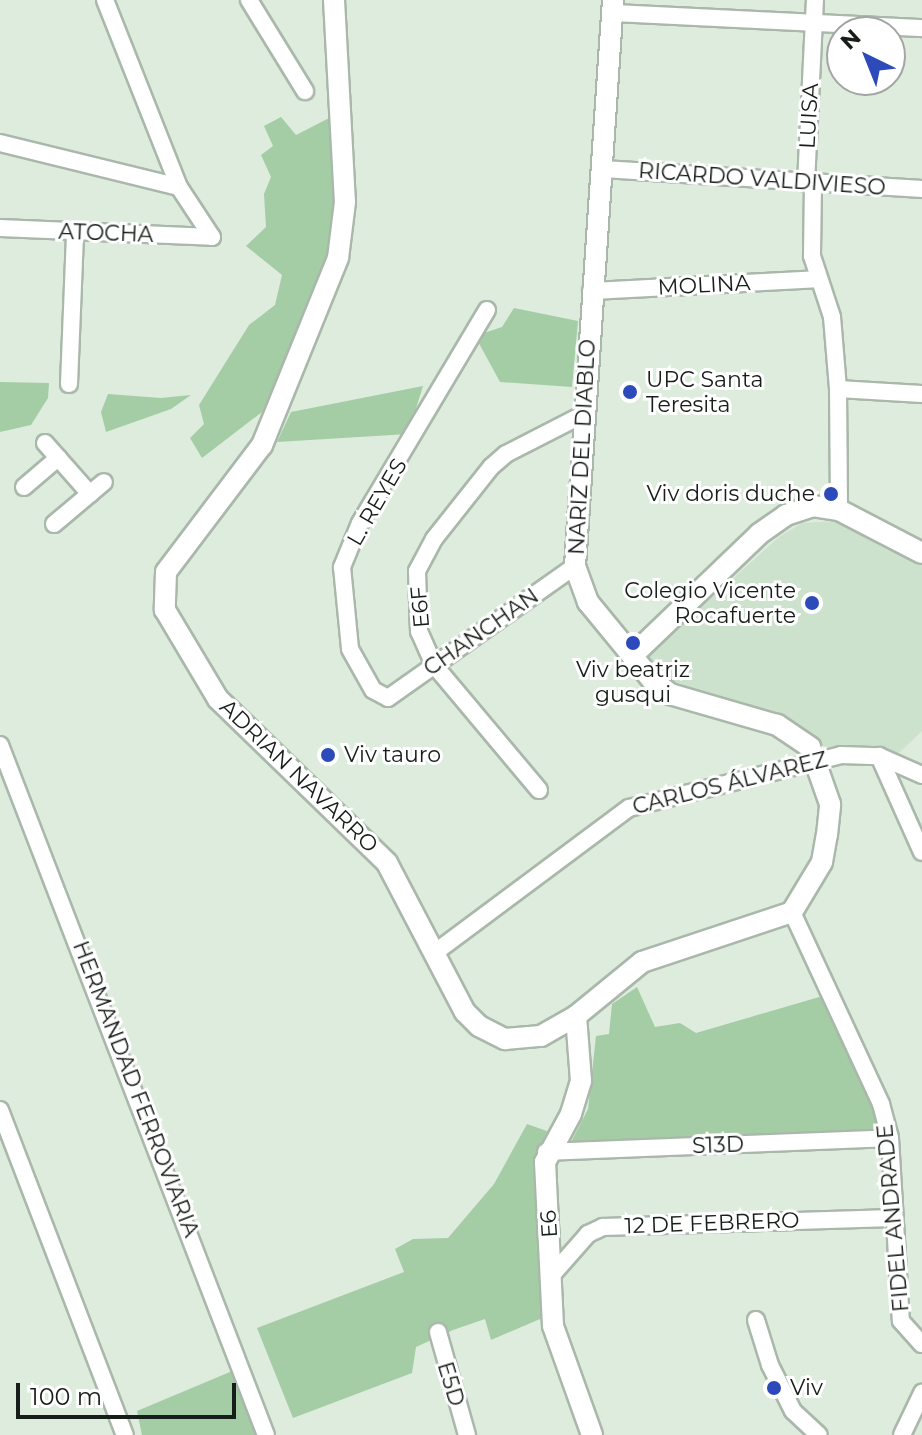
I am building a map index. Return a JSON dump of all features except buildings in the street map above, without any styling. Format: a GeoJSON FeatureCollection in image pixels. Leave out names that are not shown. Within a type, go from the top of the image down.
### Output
{"type":"FeatureCollection","features":[{"type":"Feature","properties":{"kind":"street"},"geometry":{"type":"LineString","coordinates":[[105,0],[179,187]]}},
{"type":"Feature","properties":{"kind":"street"},"geometry":{"type":"LineString","coordinates":[[249,0],[305,91]]}},
{"type":"Feature","properties":{"kind":"street","name":"ADRIAN NAVARRO"},"geometry":{"type":"LineString","coordinates":[[334,0],[343,231],[338,258],[256,442],[166,572],[165,610],[218,699],[387,863],[437,951],[465,1012],[479,1026],[505,1039],[541,1036],[576,1016],[642,962],[792,912]]}},
{"type":"Feature","properties":{"kind":"street","name":"LUISA"},"geometry":{"type":"LineString","coordinates":[[815,0],[809,184],[812,256],[832,317],[838,389],[839,510]]}},
{"type":"Feature","properties":{"kind":"street"},"geometry":{"type":"LineString","coordinates":[[612,6],[814,26],[922,28]]}},
{"type":"Feature","properties":{"kind":"street","name":"NARIZ DEL DIABLO"},"geometry":{"type":"LineString","coordinates":[[612,6],[575,566],[588,602],[632,656],[670,694],[795,733],[818,760]]}},
{"type":"Feature","properties":{"kind":"street"},"geometry":{"type":"LineString","coordinates":[[0,143],[179,187]]}},
{"type":"Feature","properties":{"kind":"street","name":"RICARDO VALDIVIESO"},"geometry":{"type":"LineString","coordinates":[[603,169],[922,189]]}},
{"type":"Feature","properties":{"kind":"street","name":"ATOCHA"},"geometry":{"type":"LineString","coordinates":[[0,228],[212,237],[179,187]]}},
{"type":"Feature","properties":{"kind":"street"},"geometry":{"type":"LineString","coordinates":[[69,384],[75,232]]}},
{"type":"Feature","properties":{"kind":"street","name":"MOLINA"},"geometry":{"type":"LineString","coordinates":[[591,291],[818,279]]}},
{"type":"Feature","properties":{"kind":"street","name":"L. REYES"},"geometry":{"type":"LineString","coordinates":[[388,698],[373,690],[350,649],[342,567],[360,523],[487,310]]}},
{"type":"Feature","properties":{"kind":"street"},"geometry":{"type":"LineString","coordinates":[[838,389],[922,394]]}},
{"type":"Feature","properties":{"kind":"street","name":"E6F"},"geometry":{"type":"LineString","coordinates":[[539,790],[434,665],[419,632],[414,600],[417,571],[434,539],[506,454],[584,414]]}},
{"type":"Feature","properties":{"kind":"street"},"geometry":{"type":"LineString","coordinates":[[45,443],[90,494]]}},
{"type":"Feature","properties":{"kind":"street"},"geometry":{"type":"LineString","coordinates":[[24,487],[58,458]]}},
{"type":"Feature","properties":{"kind":"street"},"geometry":{"type":"LineString","coordinates":[[54,524],[104,482]]}},
{"type":"Feature","properties":{"kind":"street"},"geometry":{"type":"LineString","coordinates":[[632,656],[759,534],[786,515],[813,506],[839,510],[922,553]]}},
{"type":"Feature","properties":{"kind":"street","name":"CHANCHAN"},"geometry":{"type":"LineString","coordinates":[[388,698],[575,566]]}},
{"type":"Feature","properties":{"kind":"street","name":"HERMANDAD FERROVIARIA"},"geometry":{"type":"LineString","coordinates":[[0,745],[207,1270],[266,1435]]}},
{"type":"Feature","properties":{"kind":"street"},"geometry":{"type":"LineString","coordinates":[[879,756],[922,852]]}},
{"type":"Feature","properties":{"kind":"street","name":"CARLOS ÁLVAREZ"},"geometry":{"type":"LineString","coordinates":[[437,951],[621,811],[818,760],[879,756],[922,775]]}},
{"type":"Feature","properties":{"kind":"street"},"geometry":{"type":"LineString","coordinates":[[792,912],[822,862],[827,835],[830,804],[818,760]]}},
{"type":"Feature","properties":{"kind":"street","name":"FIDEL ANDRADE"},"geometry":{"type":"LineString","coordinates":[[792,912],[867,1068],[890,1138],[901,1321],[922,1344]]}},
{"type":"Feature","properties":{"kind":"street"},"geometry":{"type":"LineString","coordinates":[[546,1152],[571,1114],[581,1081],[576,1016]]}},
{"type":"Feature","properties":{"kind":"street"},"geometry":{"type":"LineString","coordinates":[[0,1110],[125,1435]]}},
{"type":"Feature","properties":{"kind":"street","name":"S13D"},"geometry":{"type":"LineString","coordinates":[[546,1152],[890,1138]]}},
{"type":"Feature","properties":{"kind":"street","name":"E6"},"geometry":{"type":"LineString","coordinates":[[546,1152],[559,1349],[592,1435]]}},
{"type":"Feature","properties":{"kind":"street","name":"12 DE FEBRERO"},"geometry":{"type":"LineString","coordinates":[[552,1275],[588,1234],[603,1227],[893,1218]]}},
{"type":"Feature","properties":{"kind":"street"},"geometry":{"type":"LineString","coordinates":[[756,1320],[770,1365],[793,1411],[819,1435]]}},
{"type":"Feature","properties":{"kind":"street","name":"E5D"},"geometry":{"type":"LineString","coordinates":[[438,1332],[467,1435]]}},
{"type":"Feature","properties":{"kind":"street"},"geometry":{"type":"LineString","coordinates":[[902,1435],[922,1393]]}},
{"type":"Feature","properties":{"kind":"shaded area","name":"Colegio Vicente Rocafuerte"},"geometry":{"type":"Polygon","coordinates":[[[857,520],[922,559],[922,731],[899,753],[818,746],[673,689],[646,657],[779,537],[802,523],[857,520]]]}},
{"type":"Feature","properties":{"kind":"green space"},"geometry":{"type":"Polygon","coordinates":[[[333,116],[340,204],[331,256],[262,412],[202,458],[190,438],[204,424],[199,405],[249,325],[275,305],[282,275],[246,246],[266,227],[264,194],[271,177],[261,155],[273,146],[264,126],[281,117],[296,135],[333,116]]]}},
{"type":"Feature","properties":{"kind":"green space"},"geometry":{"type":"Polygon","coordinates":[[[514,308],[578,321],[572,387],[500,382],[475,336],[502,327],[514,308]]]}},
{"type":"Feature","properties":{"kind":"green space"},"geometry":{"type":"Polygon","coordinates":[[[0,382],[49,383],[48,398],[31,425],[0,432],[0,382]]]}},
{"type":"Feature","properties":{"kind":"green space"},"geometry":{"type":"Polygon","coordinates":[[[423,386],[408,434],[277,442],[291,412],[423,386]]]}},
{"type":"Feature","properties":{"kind":"green space"},"geometry":{"type":"Polygon","coordinates":[[[108,394],[161,398],[191,395],[171,409],[106,432],[101,412],[108,394]]]}},
{"type":"Feature","properties":{"kind":"green space"},"geometry":{"type":"Polygon","coordinates":[[[637,987],[655,1027],[680,1023],[696,1033],[826,995],[878,1108],[878,1134],[568,1148],[588,1109],[596,1036],[609,1034],[612,1004],[637,987]]]}},
{"type":"Feature","properties":{"kind":"green space"},"geometry":{"type":"Polygon","coordinates":[[[527,1124],[547,1131],[539,1149],[547,1316],[491,1340],[485,1319],[453,1330],[416,1347],[412,1373],[293,1418],[257,1328],[404,1272],[395,1249],[413,1239],[448,1238],[494,1184],[527,1124]]]}},
{"type":"Feature","properties":{"kind":"green space"},"geometry":{"type":"Polygon","coordinates":[[[237,1369],[262,1435],[142,1435],[137,1411],[237,1369]]]}},
{"type":"Feature","properties":{"kind":"place","name":"UPC Santa Teresita"},"geometry":{"type":"Point","coordinates":[630,392]}},
{"type":"Feature","properties":{"kind":"place","name":"Viv doris duche"},"geometry":{"type":"Point","coordinates":[831,494]}},
{"type":"Feature","properties":{"kind":"place","name":"Colegio Vicente Rocafuerte"},"geometry":{"type":"Point","coordinates":[812,603]}},
{"type":"Feature","properties":{"kind":"place","name":"Viv beatriz gusqui"},"geometry":{"type":"Point","coordinates":[633,643]}},
{"type":"Feature","properties":{"kind":"place","name":"Viv tauro"},"geometry":{"type":"Point","coordinates":[328,755]}},
{"type":"Feature","properties":{"kind":"place","name":"Viv"},"geometry":{"type":"Point","coordinates":[774,1388]}}]}
